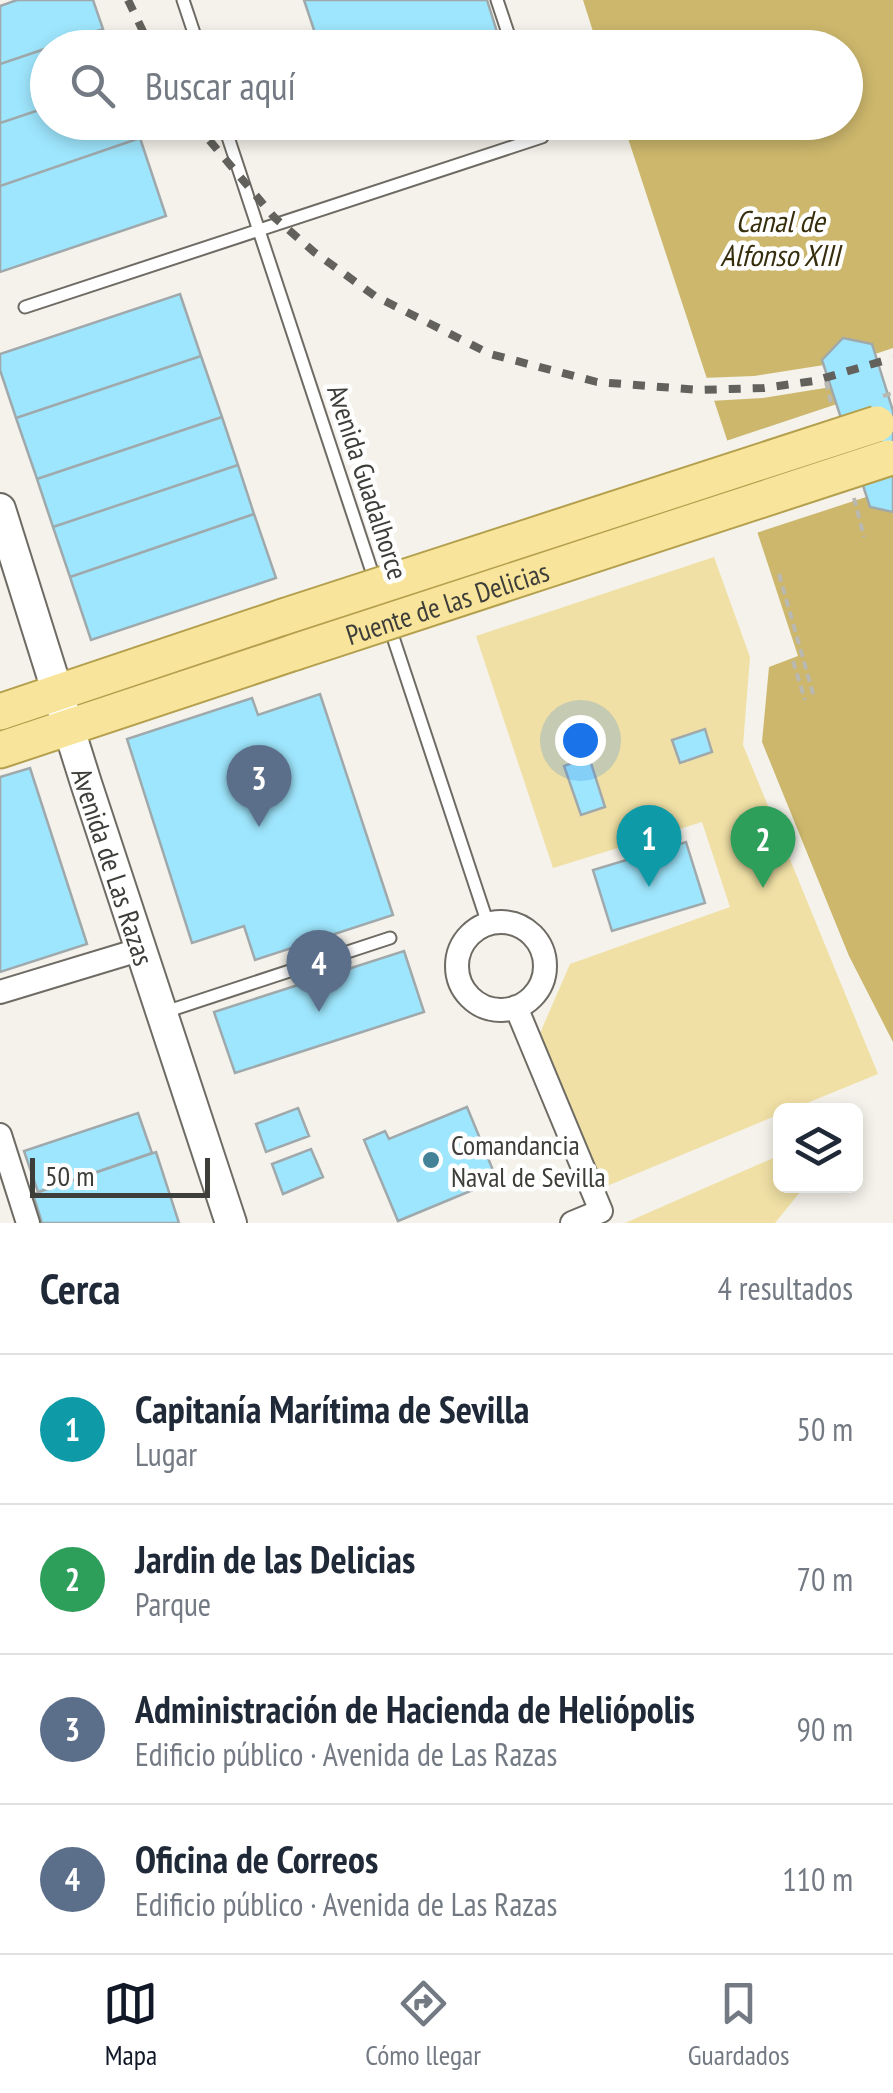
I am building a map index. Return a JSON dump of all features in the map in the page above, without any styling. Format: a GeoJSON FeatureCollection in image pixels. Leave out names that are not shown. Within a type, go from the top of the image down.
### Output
{"type":"FeatureCollection","features":[{"type":"Feature","properties":{"kind":"main road","name":"Puente de las Delicias"},"geometry":{"type":"LineString","coordinates":[[1,711],[893,418]]}},
{"type":"Feature","properties":{"kind":"main road","name":"Puente de las Delicias"},"geometry":{"type":"LineString","coordinates":[[0,750],[893,456]]}},
{"type":"Feature","properties":{"kind":"main road","name":"Avenida de Las Razas"},"geometry":{"type":"LineString","coordinates":[[0,509],[231,1223]]}},
{"type":"Feature","properties":{"kind":"street"},"geometry":{"type":"LineString","coordinates":[[488,924],[515,924],[537,940],[542,952],[543,979],[528,1001],[516,1007],[502,1010],[475,1002],[459,980],[459,952],[476,930],[488,924]]}},
{"type":"Feature","properties":{"kind":"street"},"geometry":{"type":"LineString","coordinates":[[0,992],[142,949]]}},
{"type":"Feature","properties":{"kind":"street"},"geometry":{"type":"LineString","coordinates":[[516,1007],[601,1210],[572,1223]]}},
{"type":"Feature","properties":{"kind":"street"},"geometry":{"type":"LineString","coordinates":[[0,1135],[28,1223]]}},
{"type":"Feature","properties":{"kind":"lane"},"geometry":{"type":"LineString","coordinates":[[183,0],[192,30]]}},
{"type":"Feature","properties":{"kind":"lane"},"geometry":{"type":"LineString","coordinates":[[497,0],[507,30]]}},
{"type":"Feature","properties":{"kind":"lane","name":"Avenida Guadalhorce"},"geometry":{"type":"LineString","coordinates":[[229,140],[381,600]]}},
{"type":"Feature","properties":{"kind":"lane"},"geometry":{"type":"LineString","coordinates":[[25,307],[533,140]]}},
{"type":"Feature","properties":{"kind":"lane","name":"Avenida Guadalhorce"},"geometry":{"type":"LineString","coordinates":[[387,618],[488,924]]}},
{"type":"Feature","properties":{"kind":"lane"},"geometry":{"type":"LineString","coordinates":[[161,1013],[390,938]]}},
{"type":"Feature","properties":{"kind":"path"},"geometry":{"type":"LineString","coordinates":[[778,574],[814,697]]}},
{"type":"Feature","properties":{"kind":"path"},"geometry":{"type":"LineString","coordinates":[[793,661],[805,700]]}},
{"type":"Feature","properties":{"kind":"shaded area"},"geometry":{"type":"Polygon","coordinates":[[[714,557],[750,657],[743,745],[878,1074],[807,1103],[773,1103],[773,1117],[602,1188],[538,1038],[570,964],[730,907],[702,822],[553,868],[476,636],[714,557]]]}},
{"type":"Feature","properties":{"kind":"shaded area"},"geometry":{"type":"Polygon","coordinates":[[[773,1158],[773,1193],[799,1193],[775,1223],[625,1223],[773,1158]]]}},
{"type":"Feature","properties":{"kind":"water","name":"Canal de Alfonso XIII"},"geometry":{"type":"Polygon","coordinates":[[[583,0],[893,0],[893,1042],[849,956],[762,742],[769,667],[798,656],[629,140],[863,140],[863,30],[593,30],[583,0]]]}},
{"type":"Feature","properties":{"kind":"pier"},"geometry":{"type":"Polygon","coordinates":[[[843,338],[872,344],[875,354],[893,348],[893,512],[870,507],[866,497],[753,534],[723,442],[837,404],[831,387],[763,398],[710,401],[702,378],[754,376],[824,365],[822,360],[843,338]]]}},
{"type":"Feature","properties":{"kind":"building"},"geometry":{"type":"Polygon","coordinates":[[[17,0],[93,0],[103,29],[30,30],[30,54],[0,64],[0,6],[17,0]]]}},
{"type":"Feature","properties":{"kind":"building"},"geometry":{"type":"Polygon","coordinates":[[[304,0],[487,0],[496,30],[314,30],[304,0]]]}},
{"type":"Feature","properties":{"kind":"building"},"geometry":{"type":"Polygon","coordinates":[[[30,54],[30,113],[0,123],[0,64],[30,54]]]}},
{"type":"Feature","properties":{"kind":"building"},"geometry":{"type":"Polygon","coordinates":[[[30,113],[30,140],[134,140],[0,186],[0,123],[30,113]]]}},
{"type":"Feature","properties":{"kind":"building"},"geometry":{"type":"Polygon","coordinates":[[[141,140],[166,216],[0,272],[0,186],[141,140]]]}},
{"type":"Feature","properties":{"kind":"building"},"geometry":{"type":"Polygon","coordinates":[[[180,294],[201,356],[16,418],[0,370],[0,354],[180,294]]]}},
{"type":"Feature","properties":{"kind":"building"},"geometry":{"type":"Polygon","coordinates":[[[843,338],[872,344],[893,411],[893,512],[870,507],[822,360],[843,338]]]}},
{"type":"Feature","properties":{"kind":"building"},"geometry":{"type":"Polygon","coordinates":[[[201,356],[222,417],[37,479],[16,418],[201,356]]]}},
{"type":"Feature","properties":{"kind":"building"},"geometry":{"type":"Polygon","coordinates":[[[222,417],[238,465],[53,527],[37,479],[222,417]]]}},
{"type":"Feature","properties":{"kind":"building"},"geometry":{"type":"Polygon","coordinates":[[[238,465],[254,514],[70,577],[53,527],[238,465]]]}},
{"type":"Feature","properties":{"kind":"building"},"geometry":{"type":"Polygon","coordinates":[[[254,514],[276,578],[91,640],[70,577],[254,514]]]}},
{"type":"Feature","properties":{"kind":"building"},"geometry":{"type":"Polygon","coordinates":[[[320,694],[393,915],[255,960],[244,926],[192,943],[127,739],[252,698],[258,715],[320,694]]]}},
{"type":"Feature","properties":{"kind":"building"},"geometry":{"type":"Polygon","coordinates":[[[705,729],[712,752],[680,763],[672,740],[705,729]]]}},
{"type":"Feature","properties":{"kind":"building"},"geometry":{"type":"Polygon","coordinates":[[[589,757],[605,807],[581,815],[564,766],[589,757]]]}},
{"type":"Feature","properties":{"kind":"building"},"geometry":{"type":"Polygon","coordinates":[[[30,768],[87,944],[0,972],[0,777],[30,768]]]}},
{"type":"Feature","properties":{"kind":"building"},"geometry":{"type":"Polygon","coordinates":[[[686,842],[705,903],[612,931],[593,870],[686,842]]]}},
{"type":"Feature","properties":{"kind":"building"},"geometry":{"type":"Polygon","coordinates":[[[686,842],[705,903],[612,931],[593,870],[686,842]]]}},
{"type":"Feature","properties":{"kind":"building"},"geometry":{"type":"Polygon","coordinates":[[[404,951],[424,1012],[235,1073],[214,1012],[404,951]]]}},
{"type":"Feature","properties":{"kind":"building","name":"Comandancia Naval de Sevilla"},"geometry":{"type":"Polygon","coordinates":[[[467,1107],[497,1180],[398,1221],[364,1140],[385,1131],[389,1139],[467,1107]]]}},
{"type":"Feature","properties":{"kind":"building","name":"Comandancia Naval de Sevilla"},"geometry":{"type":"Polygon","coordinates":[[[467,1107],[497,1180],[398,1221],[364,1140],[385,1131],[389,1139],[467,1107]]]}},
{"type":"Feature","properties":{"kind":"building"},"geometry":{"type":"Polygon","coordinates":[[[298,1108],[309,1136],[266,1152],[256,1124],[298,1108]]]}},
{"type":"Feature","properties":{"kind":"building"},"geometry":{"type":"Polygon","coordinates":[[[138,1113],[152,1153],[38,1192],[24,1151],[138,1113]]]}},
{"type":"Feature","properties":{"kind":"building"},"geometry":{"type":"Polygon","coordinates":[[[311,1149],[323,1177],[283,1194],[272,1164],[311,1149]]]}},
{"type":"Feature","properties":{"kind":"building"},"geometry":{"type":"Polygon","coordinates":[[[156,1152],[179,1223],[42,1223],[33,1194],[156,1152]]]}},
{"type":"Feature","properties":{"kind":"railway"},"geometry":{"type":"LineString","coordinates":[[128,0],[142,30]]}},
{"type":"Feature","properties":{"kind":"railway"},"geometry":{"type":"LineString","coordinates":[[209,140],[274,217],[314,252],[375,296],[490,354],[597,382],[700,390],[764,388],[814,381],[893,358]]}},
{"type":"Feature","properties":{"kind":"place","name":"Administración de Hacienda de Heliópolis"},"geometry":{"type":"Point","coordinates":[259,827]}},
{"type":"Feature","properties":{"kind":"place","name":"Capitanía Marítima de Sevilla"},"geometry":{"type":"Point","coordinates":[649,887]}},
{"type":"Feature","properties":{"kind":"place","name":"Jardin de las Delicias"},"geometry":{"type":"Point","coordinates":[763,888]}},
{"type":"Feature","properties":{"kind":"place","name":"Oficina de Correos"},"geometry":{"type":"Point","coordinates":[319,1012]}},
{"type":"Feature","properties":{"kind":"place","name":"Comandancia Naval de Sevilla"},"geometry":{"type":"Point","coordinates":[431,1160]}}]}
